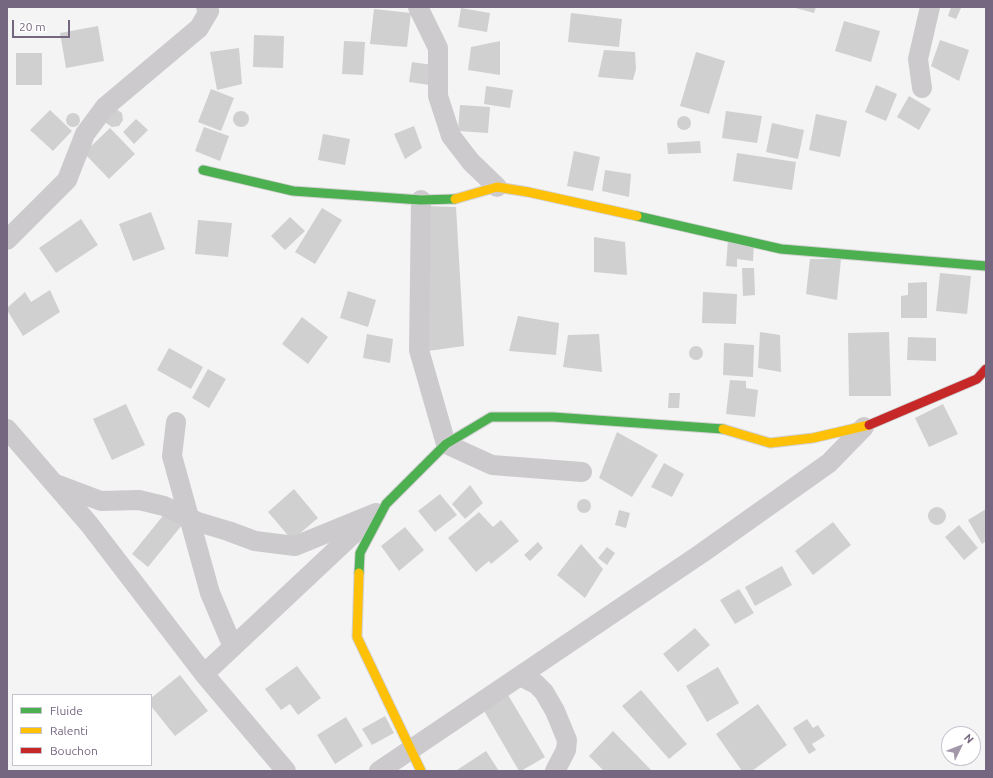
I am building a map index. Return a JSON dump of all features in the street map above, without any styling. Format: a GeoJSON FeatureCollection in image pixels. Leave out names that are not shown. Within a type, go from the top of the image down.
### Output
{"type":"FeatureCollection","features":[{"type":"Feature","properties":{"kind":"street"},"geometry":{"type":"LineString","coordinates":[[7,240],[67,180],[85,134],[105,107],[199,28],[209,11],[206,7]]}},
{"type":"Feature","properties":{"kind":"street"},"geometry":{"type":"LineString","coordinates":[[418,7],[438,48],[438,96],[451,136],[471,162],[497,187]]}},
{"type":"Feature","properties":{"kind":"street"},"geometry":{"type":"LineString","coordinates":[[922,88],[918,58],[930,7]]}},
{"type":"Feature","properties":{"kind":"street"},"geometry":{"type":"LineString","coordinates":[[203,170],[293,191],[421,200],[452,200],[497,187],[528,192],[781,248],[986,266]]}},
{"type":"Feature","properties":{"kind":"street"},"geometry":{"type":"LineString","coordinates":[[421,200],[419,350],[446,444],[492,465],[582,472]]}},
{"type":"Feature","properties":{"kind":"street"},"geometry":{"type":"LineString","coordinates":[[204,674],[381,509],[446,444],[491,417],[553,417],[719,428],[770,443],[813,438],[864,427],[983,376]]}},
{"type":"Feature","properties":{"kind":"street"},"geometry":{"type":"LineString","coordinates":[[176,422],[172,456],[210,593],[233,647]]}},
{"type":"Feature","properties":{"kind":"street"},"geometry":{"type":"LineString","coordinates":[[379,771],[702,553],[829,463],[864,427]]}},
{"type":"Feature","properties":{"kind":"street"},"geometry":{"type":"LineString","coordinates":[[7,429],[89,524],[204,674],[286,771]]}},
{"type":"Feature","properties":{"kind":"street"},"geometry":{"type":"LineString","coordinates":[[52,482],[101,501],[139,500],[164,506],[198,522],[255,541],[295,546],[381,509]]}},
{"type":"Feature","properties":{"kind":"street"},"geometry":{"type":"LineString","coordinates":[[381,509],[360,553],[357,637],[421,771]]}},
{"type":"Feature","properties":{"kind":"street"},"geometry":{"type":"LineString","coordinates":[[520,676],[536,684],[544,692],[555,711],[567,740],[566,750],[555,771]]}},
{"type":"Feature","properties":{"kind":"building"},"geometry":{"type":"Polygon","coordinates":[[[792,7],[816,7],[814,13],[792,7]]]}},
{"type":"Feature","properties":{"kind":"building"},"geometry":{"type":"Polygon","coordinates":[[[951,7],[961,8],[956,19],[948,16],[951,7]]]}},
{"type":"Feature","properties":{"kind":"building"},"geometry":{"type":"Polygon","coordinates":[[[461,8],[490,13],[487,32],[458,27],[461,8]]]}},
{"type":"Feature","properties":{"kind":"building"},"geometry":{"type":"Polygon","coordinates":[[[374,9],[411,13],[407,47],[370,44],[374,9]]]}},
{"type":"Feature","properties":{"kind":"building"},"geometry":{"type":"Polygon","coordinates":[[[571,13],[622,19],[619,47],[568,42],[571,13]]]}},
{"type":"Feature","properties":{"kind":"building"},"geometry":{"type":"Polygon","coordinates":[[[844,21],[880,31],[871,62],[835,51],[844,21]]]}},
{"type":"Feature","properties":{"kind":"building"},"geometry":{"type":"Polygon","coordinates":[[[98,26],[104,61],[66,68],[60,33],[98,26]]]}},
{"type":"Feature","properties":{"kind":"building"},"geometry":{"type":"Polygon","coordinates":[[[254,35],[284,36],[283,68],[253,67],[254,35]]]}},
{"type":"Feature","properties":{"kind":"building"},"geometry":{"type":"Polygon","coordinates":[[[940,40],[969,50],[959,81],[931,66],[940,40]]]}},
{"type":"Feature","properties":{"kind":"building"},"geometry":{"type":"Polygon","coordinates":[[[344,41],[365,42],[363,75],[342,74],[344,41]]]}},
{"type":"Feature","properties":{"kind":"building"},"geometry":{"type":"Polygon","coordinates":[[[500,41],[500,75],[468,70],[471,47],[500,41]]]}},
{"type":"Feature","properties":{"kind":"building"},"geometry":{"type":"Polygon","coordinates":[[[239,48],[242,84],[217,90],[210,52],[239,48]]]}},
{"type":"Feature","properties":{"kind":"building"},"geometry":{"type":"Polygon","coordinates":[[[604,50],[635,52],[636,69],[633,80],[598,77],[604,50]]]}},
{"type":"Feature","properties":{"kind":"building"},"geometry":{"type":"Polygon","coordinates":[[[696,52],[725,61],[709,114],[680,106],[696,52]]]}},
{"type":"Feature","properties":{"kind":"building"},"geometry":{"type":"Polygon","coordinates":[[[16,53],[42,53],[42,85],[16,85],[16,53]]]}},
{"type":"Feature","properties":{"kind":"building"},"geometry":{"type":"Polygon","coordinates":[[[412,62],[433,65],[430,85],[409,82],[412,62]]]}},
{"type":"Feature","properties":{"kind":"building"},"geometry":{"type":"Polygon","coordinates":[[[876,85],[897,94],[886,121],[865,112],[876,85]]]}},
{"type":"Feature","properties":{"kind":"building"},"geometry":{"type":"Polygon","coordinates":[[[486,86],[513,90],[510,108],[484,104],[486,86]]]}},
{"type":"Feature","properties":{"kind":"building"},"geometry":{"type":"Polygon","coordinates":[[[211,89],[234,98],[221,131],[198,122],[211,89]]]}},
{"type":"Feature","properties":{"kind":"building"},"geometry":{"type":"Polygon","coordinates":[[[909,96],[931,109],[919,130],[897,117],[909,96]]]}},
{"type":"Feature","properties":{"kind":"building"},"geometry":{"type":"Polygon","coordinates":[[[460,105],[490,107],[488,133],[458,131],[460,105]]]}},
{"type":"Feature","properties":{"kind":"building"},"geometry":{"type":"Polygon","coordinates":[[[116,109],[122,113],[123,120],[119,126],[112,127],[106,123],[105,119],[116,109]]]}},
{"type":"Feature","properties":{"kind":"building"},"geometry":{"type":"Polygon","coordinates":[[[50,110],[72,131],[53,151],[30,130],[50,110]]]}},
{"type":"Feature","properties":{"kind":"building"},"geometry":{"type":"Polygon","coordinates":[[[241,111],[247,113],[249,119],[247,125],[241,127],[235,125],[233,119],[235,113],[241,111]]]}},
{"type":"Feature","properties":{"kind":"building"},"geometry":{"type":"Polygon","coordinates":[[[726,111],[762,116],[757,143],[722,138],[726,111]]]}},
{"type":"Feature","properties":{"kind":"building"},"geometry":{"type":"Polygon","coordinates":[[[70,113],[76,113],[80,117],[80,123],[76,127],[70,127],[66,123],[66,117],[70,113]]]}},
{"type":"Feature","properties":{"kind":"building"},"geometry":{"type":"Polygon","coordinates":[[[816,114],[847,121],[840,157],[809,150],[816,114]]]}},
{"type":"Feature","properties":{"kind":"building"},"geometry":{"type":"Polygon","coordinates":[[[681,116],[687,116],[691,120],[691,126],[687,130],[681,130],[677,126],[677,120],[681,116]]]}},
{"type":"Feature","properties":{"kind":"building"},"geometry":{"type":"Polygon","coordinates":[[[136,119],[148,130],[134,144],[123,132],[136,119]]]}},
{"type":"Feature","properties":{"kind":"building"},"geometry":{"type":"Polygon","coordinates":[[[772,123],[804,130],[798,159],[766,152],[772,123]]]}},
{"type":"Feature","properties":{"kind":"building"},"geometry":{"type":"Polygon","coordinates":[[[414,126],[422,148],[405,159],[394,134],[414,126]]]}},
{"type":"Feature","properties":{"kind":"building"},"geometry":{"type":"Polygon","coordinates":[[[204,127],[229,136],[220,161],[195,151],[204,127]]]}},
{"type":"Feature","properties":{"kind":"building"},"geometry":{"type":"Polygon","coordinates":[[[110,128],[135,154],[109,179],[84,153],[110,128]]]}},
{"type":"Feature","properties":{"kind":"building"},"geometry":{"type":"Polygon","coordinates":[[[323,134],[350,139],[345,165],[318,160],[323,134]]]}},
{"type":"Feature","properties":{"kind":"building"},"geometry":{"type":"Polygon","coordinates":[[[700,141],[701,153],[668,154],[667,143],[700,141]]]}},
{"type":"Feature","properties":{"kind":"building"},"geometry":{"type":"Polygon","coordinates":[[[574,151],[600,157],[593,191],[567,186],[574,151]]]}},
{"type":"Feature","properties":{"kind":"building"},"geometry":{"type":"Polygon","coordinates":[[[737,153],[796,162],[792,190],[733,181],[737,153]]]}},
{"type":"Feature","properties":{"kind":"building"},"geometry":{"type":"Polygon","coordinates":[[[605,170],[631,174],[629,197],[602,191],[605,170]]]}},
{"type":"Feature","properties":{"kind":"building"},"geometry":{"type":"Polygon","coordinates":[[[427,206],[456,207],[464,346],[428,351],[427,206]]]}},
{"type":"Feature","properties":{"kind":"building"},"geometry":{"type":"Polygon","coordinates":[[[322,208],[342,220],[315,264],[295,252],[322,208]]]}},
{"type":"Feature","properties":{"kind":"building"},"geometry":{"type":"Polygon","coordinates":[[[151,212],[165,249],[133,261],[119,224],[151,212]]]}},
{"type":"Feature","properties":{"kind":"building"},"geometry":{"type":"Polygon","coordinates":[[[290,217],[305,231],[285,250],[271,236],[290,217]]]}},
{"type":"Feature","properties":{"kind":"building"},"geometry":{"type":"Polygon","coordinates":[[[81,219],[98,245],[56,273],[39,248],[81,219]]]}},
{"type":"Feature","properties":{"kind":"building"},"geometry":{"type":"Polygon","coordinates":[[[198,220],[232,223],[228,257],[195,254],[198,220]]]}},
{"type":"Feature","properties":{"kind":"building"},"geometry":{"type":"Polygon","coordinates":[[[594,237],[625,242],[627,275],[594,272],[594,237]]]}},
{"type":"Feature","properties":{"kind":"building"},"geometry":{"type":"Polygon","coordinates":[[[728,240],[754,243],[753,261],[737,259],[737,267],[726,266],[728,240]]]}},
{"type":"Feature","properties":{"kind":"building"},"geometry":{"type":"Polygon","coordinates":[[[810,259],[841,259],[837,300],[806,294],[810,259]]]}},
{"type":"Feature","properties":{"kind":"building"},"geometry":{"type":"Polygon","coordinates":[[[742,268],[754,268],[755,295],[743,296],[742,268]]]}},
{"type":"Feature","properties":{"kind":"building"},"geometry":{"type":"Polygon","coordinates":[[[940,273],[971,276],[967,314],[936,311],[940,273]]]}},
{"type":"Feature","properties":{"kind":"building"},"geometry":{"type":"Polygon","coordinates":[[[927,282],[927,318],[901,318],[901,296],[908,295],[908,283],[927,282]]]}},
{"type":"Feature","properties":{"kind":"building"},"geometry":{"type":"Polygon","coordinates":[[[50,290],[60,312],[23,336],[7,308],[25,292],[31,302],[50,290]]]}},
{"type":"Feature","properties":{"kind":"building"},"geometry":{"type":"Polygon","coordinates":[[[348,291],[376,300],[368,327],[340,318],[348,291]]]}},
{"type":"Feature","properties":{"kind":"building"},"geometry":{"type":"Polygon","coordinates":[[[703,292],[737,294],[736,324],[702,323],[703,292]]]}},
{"type":"Feature","properties":{"kind":"building"},"geometry":{"type":"Polygon","coordinates":[[[518,316],[559,323],[556,355],[509,351],[518,316]]]}},
{"type":"Feature","properties":{"kind":"building"},"geometry":{"type":"Polygon","coordinates":[[[302,317],[328,337],[308,364],[282,344],[302,317]]]}},
{"type":"Feature","properties":{"kind":"building"},"geometry":{"type":"Polygon","coordinates":[[[760,332],[780,335],[781,372],[758,368],[760,332]]]}},
{"type":"Feature","properties":{"kind":"building"},"geometry":{"type":"Polygon","coordinates":[[[889,332],[891,396],[849,396],[848,333],[889,332]]]}},
{"type":"Feature","properties":{"kind":"building"},"geometry":{"type":"Polygon","coordinates":[[[367,334],[393,339],[390,363],[363,358],[367,334]]]}},
{"type":"Feature","properties":{"kind":"building"},"geometry":{"type":"Polygon","coordinates":[[[599,334],[602,372],[563,367],[568,335],[599,334]]]}},
{"type":"Feature","properties":{"kind":"building"},"geometry":{"type":"Polygon","coordinates":[[[908,337],[936,338],[936,361],[907,360],[908,337]]]}},
{"type":"Feature","properties":{"kind":"building"},"geometry":{"type":"Polygon","coordinates":[[[724,343],[754,345],[753,377],[723,375],[724,343]]]}},
{"type":"Feature","properties":{"kind":"building"},"geometry":{"type":"Polygon","coordinates":[[[693,346],[699,346],[703,350],[703,356],[699,360],[693,360],[689,356],[689,350],[693,346]]]}},
{"type":"Feature","properties":{"kind":"building"},"geometry":{"type":"Polygon","coordinates":[[[169,348],[203,367],[191,389],[157,370],[169,348]]]}},
{"type":"Feature","properties":{"kind":"building"},"geometry":{"type":"Polygon","coordinates":[[[208,369],[226,379],[209,408],[192,398],[208,369]]]}},
{"type":"Feature","properties":{"kind":"building"},"geometry":{"type":"Polygon","coordinates":[[[730,380],[746,381],[746,388],[758,390],[755,417],[726,414],[730,380]]]}},
{"type":"Feature","properties":{"kind":"building"},"geometry":{"type":"Polygon","coordinates":[[[669,393],[680,393],[679,408],[668,408],[669,393]]]}},
{"type":"Feature","properties":{"kind":"building"},"geometry":{"type":"Polygon","coordinates":[[[126,404],[145,445],[112,460],[93,419],[126,404]]]}},
{"type":"Feature","properties":{"kind":"building"},"geometry":{"type":"Polygon","coordinates":[[[943,404],[958,434],[929,447],[915,418],[943,404]]]}},
{"type":"Feature","properties":{"kind":"building"},"geometry":{"type":"Polygon","coordinates":[[[617,432],[658,455],[632,497],[599,478],[617,432]]]}},
{"type":"Feature","properties":{"kind":"building"},"geometry":{"type":"Polygon","coordinates":[[[664,463],[684,474],[672,497],[651,487],[664,463]]]}},
{"type":"Feature","properties":{"kind":"building"},"geometry":{"type":"Polygon","coordinates":[[[470,485],[483,503],[465,519],[452,504],[470,485]]]}},
{"type":"Feature","properties":{"kind":"building"},"geometry":{"type":"Polygon","coordinates":[[[294,489],[318,518],[292,540],[268,512],[294,489]]]}},
{"type":"Feature","properties":{"kind":"building"},"geometry":{"type":"Polygon","coordinates":[[[440,494],[457,515],[435,532],[418,511],[440,494]]]}},
{"type":"Feature","properties":{"kind":"building"},"geometry":{"type":"Polygon","coordinates":[[[581,499],[587,499],[591,503],[591,509],[587,513],[581,513],[577,509],[577,503],[581,499]]]}},
{"type":"Feature","properties":{"kind":"building"},"geometry":{"type":"Polygon","coordinates":[[[937,507],[943,510],[946,516],[943,522],[937,525],[931,522],[928,516],[931,510],[937,507]]]}},
{"type":"Feature","properties":{"kind":"building"},"geometry":{"type":"Polygon","coordinates":[[[986,509],[986,541],[982,544],[968,520],[986,509]]]}},
{"type":"Feature","properties":{"kind":"building"},"geometry":{"type":"Polygon","coordinates":[[[619,510],[630,513],[626,528],[615,525],[619,510]]]}},
{"type":"Feature","properties":{"kind":"building"},"geometry":{"type":"Polygon","coordinates":[[[166,512],[182,525],[148,567],[132,554],[166,512]]]}},
{"type":"Feature","properties":{"kind":"building"},"geometry":{"type":"Polygon","coordinates":[[[479,512],[493,527],[501,520],[519,541],[491,564],[489,561],[476,572],[448,538],[479,512]]]}},
{"type":"Feature","properties":{"kind":"building"},"geometry":{"type":"Polygon","coordinates":[[[833,522],[851,545],[813,575],[795,551],[833,522]]]}},
{"type":"Feature","properties":{"kind":"building"},"geometry":{"type":"Polygon","coordinates":[[[959,525],[978,548],[964,560],[945,537],[959,525]]]}},
{"type":"Feature","properties":{"kind":"building"},"geometry":{"type":"Polygon","coordinates":[[[405,527],[424,550],[399,571],[381,546],[405,527]]]}},
{"type":"Feature","properties":{"kind":"building"},"geometry":{"type":"Polygon","coordinates":[[[538,542],[543,548],[530,561],[524,555],[538,542]]]}},
{"type":"Feature","properties":{"kind":"building"},"geometry":{"type":"Polygon","coordinates":[[[581,544],[603,569],[585,598],[557,575],[581,544]]]}},
{"type":"Feature","properties":{"kind":"building"},"geometry":{"type":"Polygon","coordinates":[[[607,547],[615,553],[607,565],[598,558],[607,547]]]}},
{"type":"Feature","properties":{"kind":"building"},"geometry":{"type":"Polygon","coordinates":[[[782,566],[792,585],[755,606],[745,587],[782,566]]]}},
{"type":"Feature","properties":{"kind":"building"},"geometry":{"type":"Polygon","coordinates":[[[739,589],[754,613],[735,624],[720,600],[739,589]]]}},
{"type":"Feature","properties":{"kind":"building"},"geometry":{"type":"Polygon","coordinates":[[[695,628],[710,645],[678,672],[663,654],[695,628]]]}},
{"type":"Feature","properties":{"kind":"building"},"geometry":{"type":"Polygon","coordinates":[[[297,666],[321,698],[298,715],[290,704],[281,710],[265,689],[297,666]]]}},
{"type":"Feature","properties":{"kind":"building"},"geometry":{"type":"Polygon","coordinates":[[[718,667],[739,703],[707,722],[686,686],[718,667]]]}},
{"type":"Feature","properties":{"kind":"building"},"geometry":{"type":"Polygon","coordinates":[[[180,675],[208,711],[175,736],[152,707],[152,697],[180,675]]]}},
{"type":"Feature","properties":{"kind":"building"},"geometry":{"type":"Polygon","coordinates":[[[641,690],[687,744],[669,759],[622,706],[641,690]]]}},
{"type":"Feature","properties":{"kind":"building"},"geometry":{"type":"Polygon","coordinates":[[[508,695],[545,757],[521,771],[519,771],[483,709],[508,695]]]}},
{"type":"Feature","properties":{"kind":"building"},"geometry":{"type":"Polygon","coordinates":[[[758,704],[787,745],[752,771],[742,771],[716,734],[758,704]]]}},
{"type":"Feature","properties":{"kind":"building"},"geometry":{"type":"Polygon","coordinates":[[[385,716],[394,733],[372,745],[362,729],[385,716]]]}},
{"type":"Feature","properties":{"kind":"building"},"geometry":{"type":"Polygon","coordinates":[[[346,717],[363,746],[335,764],[317,735],[346,717]]]}},
{"type":"Feature","properties":{"kind":"building"},"geometry":{"type":"Polygon","coordinates":[[[807,719],[813,728],[818,725],[825,736],[812,744],[816,750],[809,754],[793,728],[807,719]]]}},
{"type":"Feature","properties":{"kind":"building"},"geometry":{"type":"Polygon","coordinates":[[[613,731],[652,771],[604,771],[589,756],[613,731]]]}},
{"type":"Feature","properties":{"kind":"building"},"geometry":{"type":"Polygon","coordinates":[[[486,751],[499,771],[457,770],[486,751]]]}},
{"type":"Feature","properties":{"kind":"traffic: fast"},"geometry":{"type":"LineString","coordinates":[[203,170],[293,191],[421,200],[455,199]]}},
{"type":"Feature","properties":{"kind":"traffic: fast"},"geometry":{"type":"LineString","coordinates":[[637,216],[781,249],[986,266]]}},
{"type":"Feature","properties":{"kind":"traffic: fast"},"geometry":{"type":"LineString","coordinates":[[359,573],[360,553],[386,504],[446,444],[491,417],[553,417],[723,429]]}},
{"type":"Feature","properties":{"kind":"traffic: slow"},"geometry":{"type":"LineString","coordinates":[[455,199],[497,187],[528,192],[637,216]]}},
{"type":"Feature","properties":{"kind":"traffic: slow"},"geometry":{"type":"LineString","coordinates":[[723,429],[770,443],[813,438],[869,425]]}},
{"type":"Feature","properties":{"kind":"traffic: slow"},"geometry":{"type":"LineString","coordinates":[[359,573],[357,637],[421,771]]}},
{"type":"Feature","properties":{"kind":"traffic: jam"},"geometry":{"type":"LineString","coordinates":[[869,425],[977,379],[986,369]]}}]}
